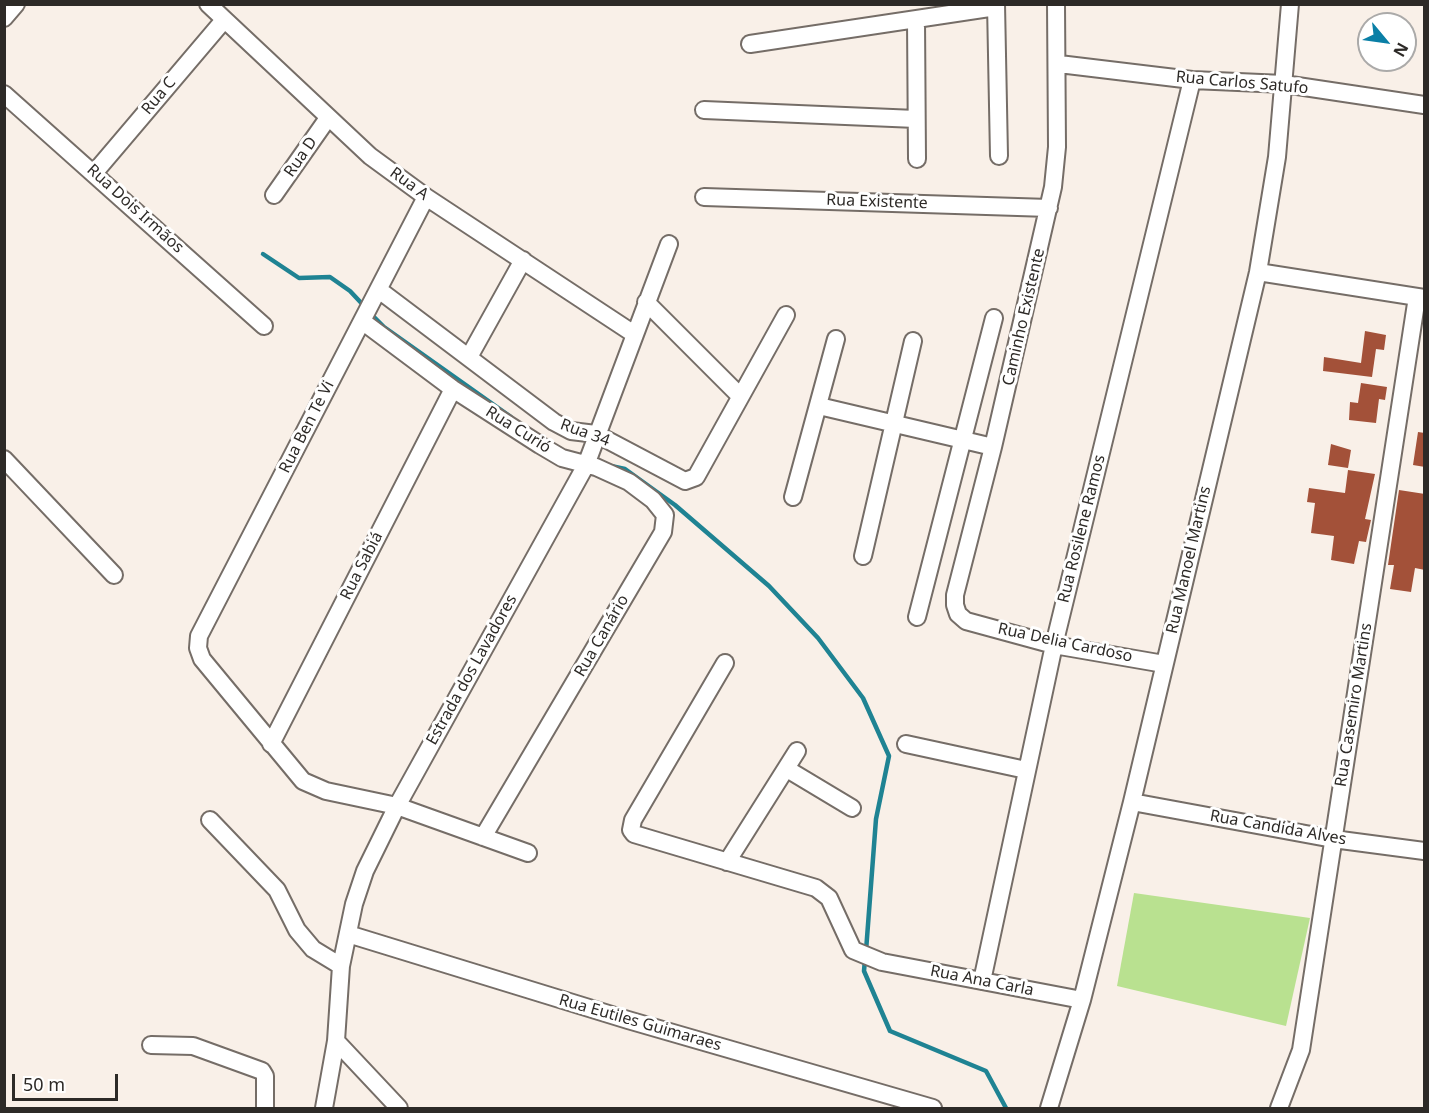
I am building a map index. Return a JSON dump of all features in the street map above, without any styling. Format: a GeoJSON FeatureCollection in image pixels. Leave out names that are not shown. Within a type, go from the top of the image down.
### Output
{"type":"FeatureCollection","features":[{"type":"Feature","properties":{"kind":"street"},"geometry":{"type":"LineString","coordinates":[[4,18],[16,4]]}},
{"type":"Feature","properties":{"kind":"street","name":"Rua A"},"geometry":{"type":"LineString","coordinates":[[208,4],[370,156],[426,197],[634,334]]}},
{"type":"Feature","properties":{"kind":"street","name":"Caminho Existente"},"geometry":{"type":"LineString","coordinates":[[966,621],[958,614],[956,595],[1049,208],[1057,147],[1059,64],[1056,4]]}},
{"type":"Feature","properties":{"kind":"street","name":"Rua Manoel Martins"},"geometry":{"type":"LineString","coordinates":[[1049,1108],[1082,1000],[1132,802],[1258,272],[1277,157],[1290,4]]}},
{"type":"Feature","properties":{"kind":"street"},"geometry":{"type":"LineString","coordinates":[[750,44],[996,6],[999,156]]}},
{"type":"Feature","properties":{"kind":"street","name":"Rua C"},"geometry":{"type":"LineString","coordinates":[[95,172],[224,20]]}},
{"type":"Feature","properties":{"kind":"street"},"geometry":{"type":"LineString","coordinates":[[916,20],[917,159]]}},
{"type":"Feature","properties":{"kind":"street","name":"Rua Carlos Satufo"},"geometry":{"type":"LineString","coordinates":[[1059,64],[1192,80],[1284,84],[1425,105]]}},
{"type":"Feature","properties":{"kind":"street","name":"Rua Rosilene Ramos"},"geometry":{"type":"LineString","coordinates":[[982,981],[1054,645],[1192,80]]}},
{"type":"Feature","properties":{"kind":"street","name":"Rua Dois Irmãos"},"geometry":{"type":"LineString","coordinates":[[4,94],[95,172],[264,326]]}},
{"type":"Feature","properties":{"kind":"street"},"geometry":{"type":"LineString","coordinates":[[704,110],[916,118]]}},
{"type":"Feature","properties":{"kind":"street","name":"Rua D"},"geometry":{"type":"LineString","coordinates":[[274,195],[328,118]]}},
{"type":"Feature","properties":{"kind":"street","name":"Rua Ben Te Vi"},"geometry":{"type":"LineString","coordinates":[[271,744],[202,659],[198,648],[199,636],[426,197]]}},
{"type":"Feature","properties":{"kind":"street","name":"Rua Existente"},"geometry":{"type":"LineString","coordinates":[[704,197],[1049,208]]}},
{"type":"Feature","properties":{"kind":"street","name":"Estrada dos Lavadores"},"geometry":{"type":"LineString","coordinates":[[324,1108],[336,1041],[341,966],[358,888],[397,806],[586,463],[669,244]]}},
{"type":"Feature","properties":{"kind":"street"},"geometry":{"type":"LineString","coordinates":[[469,357],[523,260]]}},
{"type":"Feature","properties":{"kind":"street"},"geometry":{"type":"LineString","coordinates":[[1258,272],[1421,298]]}},
{"type":"Feature","properties":{"kind":"street","name":"Rua 34"},"geometry":{"type":"LineString","coordinates":[[377,294],[469,357],[554,422],[689,481],[696,477],[786,315]]}},
{"type":"Feature","properties":{"kind":"street","name":"Rua Casemiro Martins"},"geometry":{"type":"LineString","coordinates":[[1279,1108],[1301,1050],[1421,298]]}},
{"type":"Feature","properties":{"kind":"street"},"geometry":{"type":"LineString","coordinates":[[646,302],[740,396]]}},
{"type":"Feature","properties":{"kind":"street"},"geometry":{"type":"LineString","coordinates":[[363,318],[453,389]]}},
{"type":"Feature","properties":{"kind":"street"},"geometry":{"type":"LineString","coordinates":[[917,617],[994,318]]}},
{"type":"Feature","properties":{"kind":"street"},"geometry":{"type":"LineString","coordinates":[[793,497],[836,339]]}},
{"type":"Feature","properties":{"kind":"street"},"geometry":{"type":"LineString","coordinates":[[863,556],[913,341]]}},
{"type":"Feature","properties":{"kind":"street","name":"Rua Curió"},"geometry":{"type":"LineString","coordinates":[[453,389],[558,456],[586,463]]}},
{"type":"Feature","properties":{"kind":"street","name":"Rua Sabiá"},"geometry":{"type":"LineString","coordinates":[[271,744],[453,389]]}},
{"type":"Feature","properties":{"kind":"street"},"geometry":{"type":"LineString","coordinates":[[819,405],[993,447]]}},
{"type":"Feature","properties":{"kind":"street"},"geometry":{"type":"LineString","coordinates":[[4,459],[114,575]]}},
{"type":"Feature","properties":{"kind":"street","name":"Rua Canário"},"geometry":{"type":"LineString","coordinates":[[483,837],[665,526],[662,510],[640,489],[586,463]]}},
{"type":"Feature","properties":{"kind":"street","name":"Rua Delia Cardoso"},"geometry":{"type":"LineString","coordinates":[[966,621],[1054,645],[1164,664]]}},
{"type":"Feature","properties":{"kind":"street","name":"Rua Ana Carla"},"geometry":{"type":"LineString","coordinates":[[725,663],[633,820],[631,830],[648,839],[822,892],[838,915],[853,950],[882,962],[1082,1000]]}},
{"type":"Feature","properties":{"kind":"street"},"geometry":{"type":"LineString","coordinates":[[271,744],[296,775],[313,786],[397,806],[528,853]]}},
{"type":"Feature","properties":{"kind":"street"},"geometry":{"type":"LineString","coordinates":[[906,744],[1026,770]]}},
{"type":"Feature","properties":{"kind":"street"},"geometry":{"type":"LineString","coordinates":[[727,862],[797,751]]}},
{"type":"Feature","properties":{"kind":"street"},"geometry":{"type":"LineString","coordinates":[[787,769],[852,808]]}},
{"type":"Feature","properties":{"kind":"street","name":"Rua Candida Alves"},"geometry":{"type":"LineString","coordinates":[[1132,802],[1333,839],[1425,851]]}},
{"type":"Feature","properties":{"kind":"street"},"geometry":{"type":"LineString","coordinates":[[210,819],[277,890],[297,930],[312,949],[341,966]]}},
{"type":"Feature","properties":{"kind":"street","name":"Rua Eutiles Guimaraes"},"geometry":{"type":"LineString","coordinates":[[348,934],[628,1020],[933,1108]]}},
{"type":"Feature","properties":{"kind":"street"},"geometry":{"type":"LineString","coordinates":[[336,1041],[399,1108]]}},
{"type":"Feature","properties":{"kind":"street"},"geometry":{"type":"LineString","coordinates":[[152,1045],[193,1046],[260,1070],[265,1076],[265,1108]]}},
{"type":"Feature","properties":{"kind":"green space"},"geometry":{"type":"Polygon","coordinates":[[[1134,893],[1310,918],[1286,1026],[1117,986],[1134,893]]]}},
{"type":"Feature","properties":{"kind":"building"},"geometry":{"type":"Polygon","coordinates":[[[1365,331],[1386,335],[1384,350],[1376,349],[1372,377],[1323,371],[1324,357],[1361,363],[1365,331]]]}},
{"type":"Feature","properties":{"kind":"building"},"geometry":{"type":"Polygon","coordinates":[[[1361,383],[1387,387],[1385,400],[1379,399],[1376,423],[1349,420],[1350,402],[1358,403],[1361,383]]]}},
{"type":"Feature","properties":{"kind":"building"},"geometry":{"type":"Polygon","coordinates":[[[1418,432],[1425,433],[1425,467],[1413,465],[1418,432]]]}},
{"type":"Feature","properties":{"kind":"building"},"geometry":{"type":"Polygon","coordinates":[[[1331,444],[1351,450],[1348,468],[1328,465],[1331,444]]]}},
{"type":"Feature","properties":{"kind":"building"},"geometry":{"type":"Polygon","coordinates":[[[1348,470],[1375,474],[1365,519],[1371,520],[1366,542],[1359,541],[1354,564],[1331,560],[1334,536],[1311,533],[1315,503],[1307,502],[1309,488],[1345,493],[1348,470]]]}},
{"type":"Feature","properties":{"kind":"building"},"geometry":{"type":"Polygon","coordinates":[[[1399,490],[1425,494],[1425,570],[1415,568],[1411,592],[1390,589],[1394,565],[1388,565],[1399,490]]]}},
{"type":"Feature","properties":{"kind":"waterway"},"geometry":{"type":"LineString","coordinates":[[263,254],[299,278],[330,277],[350,291],[365,307]]}},
{"type":"Feature","properties":{"kind":"waterway"},"geometry":{"type":"LineString","coordinates":[[371,314],[384,327],[511,417]]}},
{"type":"Feature","properties":{"kind":"waterway"},"geometry":{"type":"LineString","coordinates":[[611,466],[625,469],[675,505],[769,586],[818,638],[863,698],[889,756],[876,819],[866,951]]}},
{"type":"Feature","properties":{"kind":"waterway"},"geometry":{"type":"LineString","coordinates":[[865,959],[864,971],[890,1031],[986,1071],[1006,1108]]}}]}
